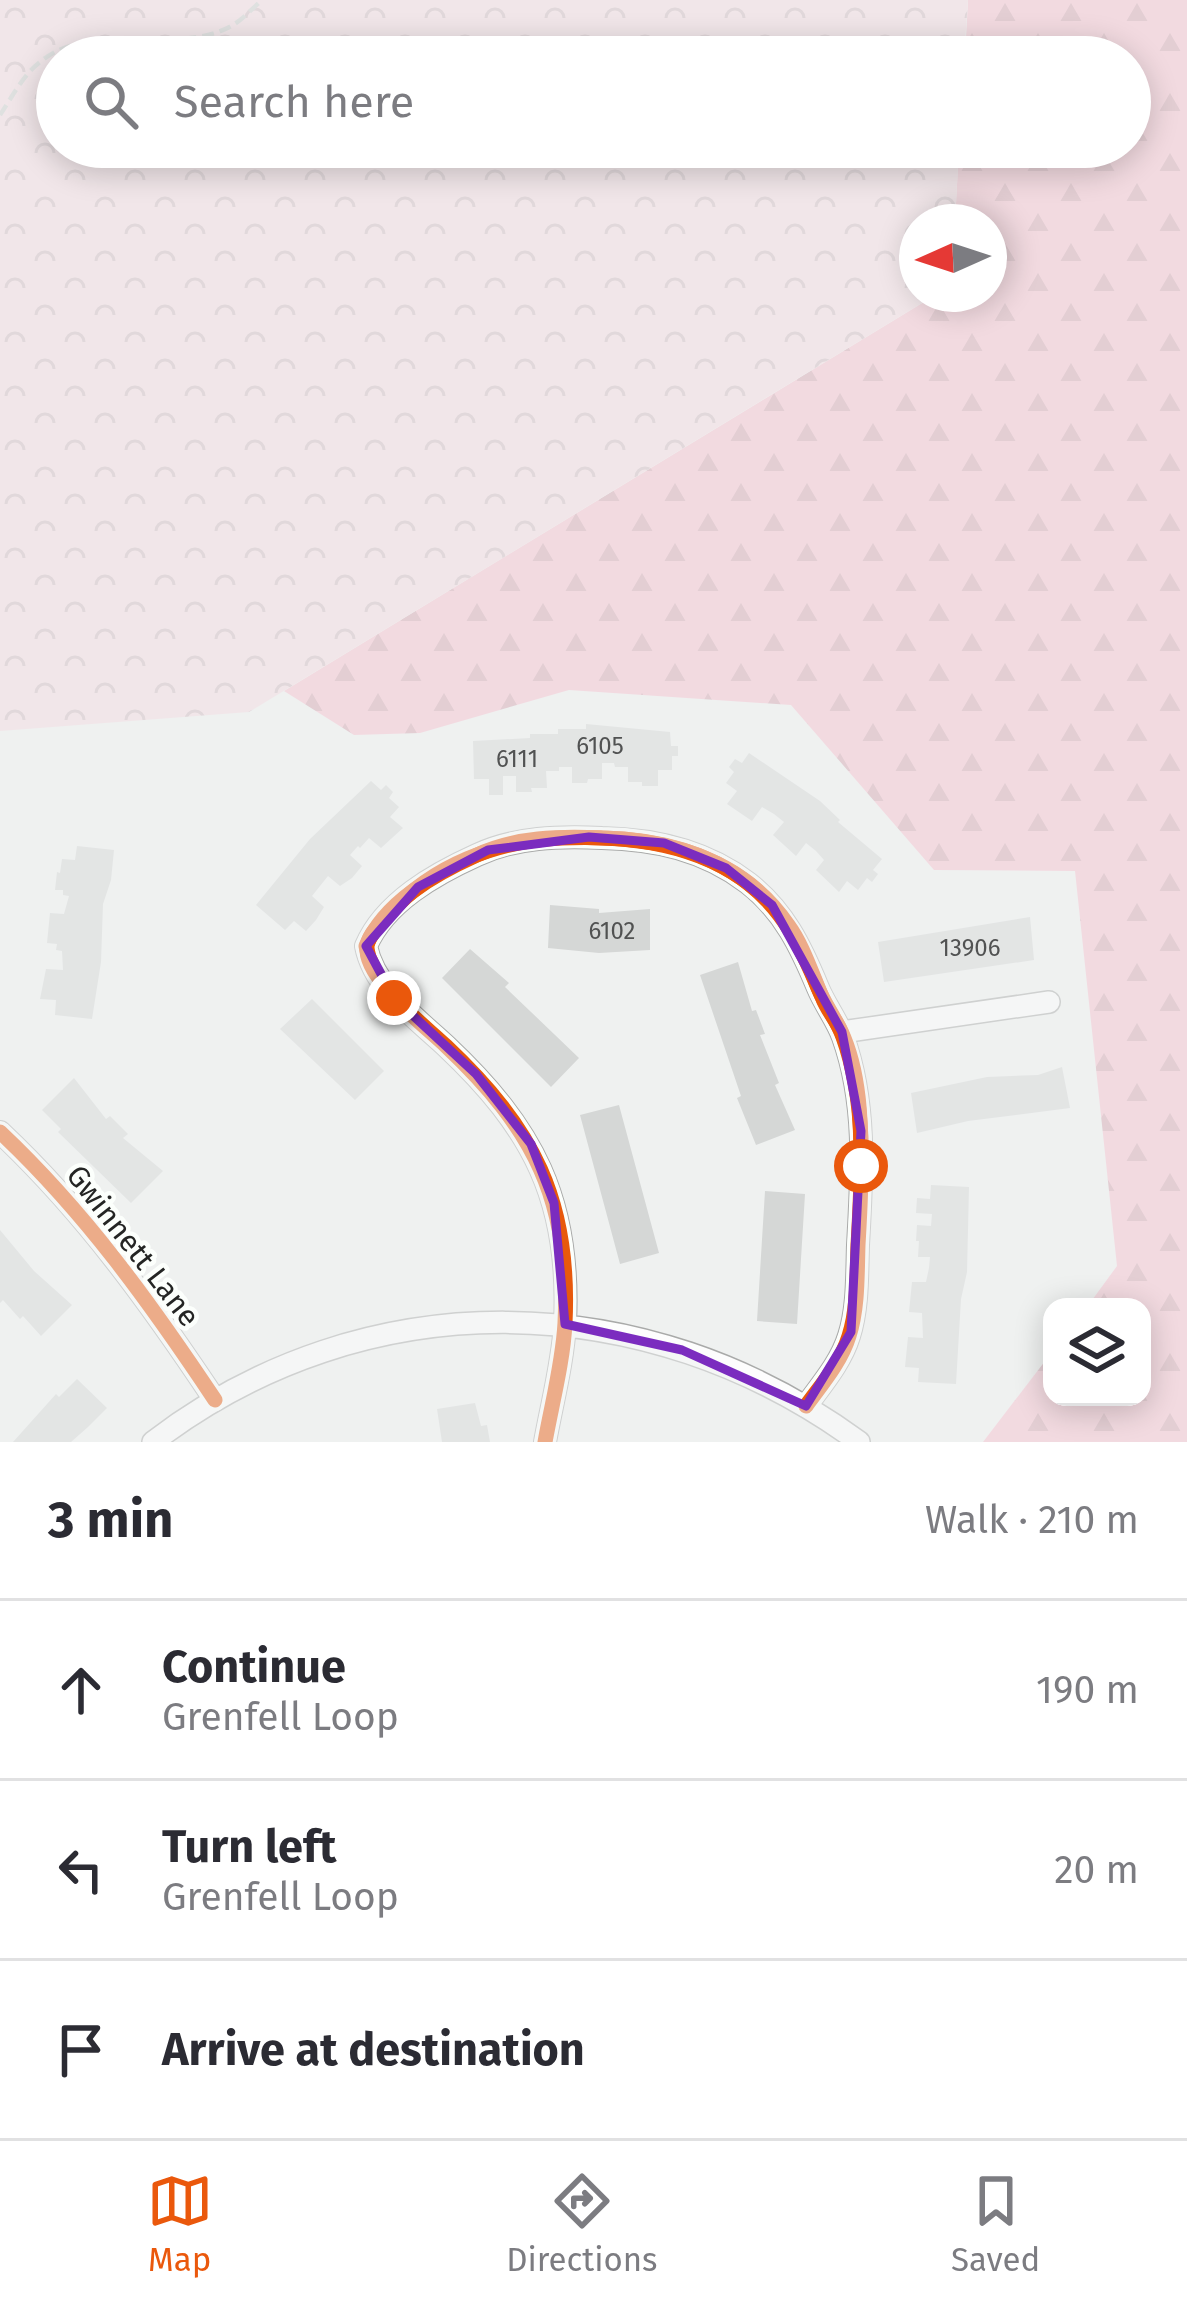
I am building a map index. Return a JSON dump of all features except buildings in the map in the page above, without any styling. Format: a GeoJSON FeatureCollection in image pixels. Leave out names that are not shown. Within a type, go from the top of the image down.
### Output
{"type":"FeatureCollection","features":[{"type":"Feature","properties":{"kind":"street"},"geometry":{"type":"LineString","coordinates":[[545,1442],[566,1324],[550,1189],[515,1118],[476,1073],[394,998],[367,952],[377,927],[398,903],[438,874],[509,844],[589,837],[664,843],[726,868],[772,905],[796,938],[825,1006],[842,1032],[861,1131],[856,1288],[848,1338],[806,1406]]}},
{"type":"Feature","properties":{"kind":"street"},"geometry":{"type":"LineString","coordinates":[[842,1032],[1048,1002]]}},
{"type":"Feature","properties":{"kind":"street","name":"Gwinnett Lane"},"geometry":{"type":"LineString","coordinates":[[0,1132],[86,1221],[159,1316],[215,1400]]}},
{"type":"Feature","properties":{"kind":"street"},"geometry":{"type":"LineString","coordinates":[[152,1442],[215,1400],[338,1348],[416,1330],[500,1320],[566,1324],[682,1350],[806,1406],[859,1442]]}},
{"type":"Feature","properties":{"kind":"path"},"geometry":{"type":"LineString","coordinates":[[179,36],[207,34],[232,25],[262,0]]}},
{"type":"Feature","properties":{"kind":"path"},"geometry":{"type":"LineString","coordinates":[[0,115],[36,67]]}},
{"type":"Feature","properties":{"kind":"highlighted area"},"geometry":{"type":"Polygon","coordinates":[[[589,837],[664,843],[726,868],[772,905],[842,1032],[861,1131],[851,1332],[806,1406],[682,1350],[565,1324],[554,1203],[531,1144],[476,1074],[394,998],[366,946],[418,887],[488,850],[589,837]]]}},
{"type":"Feature","properties":{"kind":"green space"},"geometry":{"type":"Polygon","coordinates":[[[0,0],[968,0],[965,36],[36,36],[36,168],[958,168],[956,204],[899,204],[899,312],[907,312],[249,712],[0,731],[0,0]]]}},
{"type":"Feature","properties":{"kind":"green space"},"geometry":{"type":"Polygon","coordinates":[[[968,0],[1187,0],[1187,1442],[983,1442],[1043,1364],[1043,1406],[1151,1406],[1151,1298],[1094,1298],[1117,1266],[1075,871],[934,870],[791,705],[569,690],[420,733],[354,735],[284,691],[907,312],[1007,312],[1007,204],[956,204],[958,168],[1151,168],[1151,36],[966,36],[968,0]]]}},
{"type":"Feature","properties":{"kind":"cycle path"},"geometry":{"type":"LineString","coordinates":[[545,1442],[565,1323],[565,1279],[553,1203],[540,1169],[502,1107],[387,989],[366,946],[385,916],[428,881],[492,849],[538,839],[602,838],[660,844],[732,872],[761,894],[781,918],[840,1031],[851,1062],[861,1140],[856,1303],[841,1355],[806,1406]]}},
{"type":"Feature","properties":{"kind":"cycle path"},"geometry":{"type":"LineString","coordinates":[[0,1132],[115,1260],[215,1400]]}},
{"type":"Feature","properties":{"kind":"route"},"geometry":{"type":"LineString","coordinates":[[394,998],[373,967],[366,946],[369,939],[398,903],[465,860],[534,839],[589,837],[664,843],[702,856],[750,885],[796,938],[825,1006],[842,1032],[859,1107],[861,1166]]}}]}
